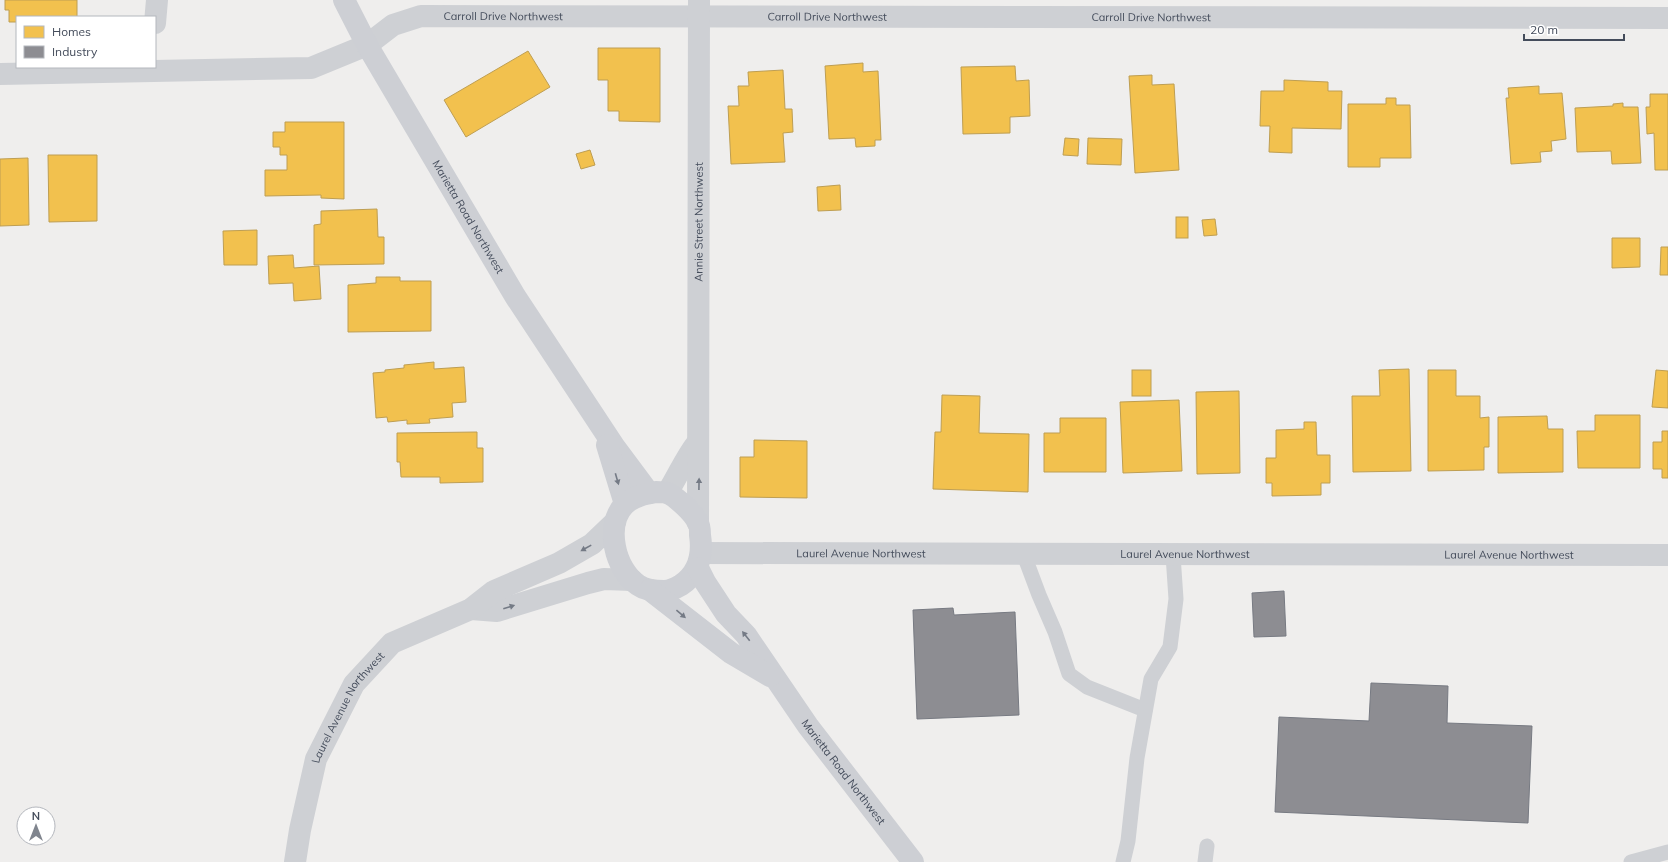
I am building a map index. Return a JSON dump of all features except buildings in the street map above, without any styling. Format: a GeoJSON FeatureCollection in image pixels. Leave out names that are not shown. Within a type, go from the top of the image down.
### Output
{"type":"FeatureCollection","features":[{"type":"Feature","properties":{"kind":"main road","name":"Marietta Road Northwest"},"geometry":{"type":"LineString","coordinates":[[344,0],[367,45],[515,296],[603,428],[658,493]]}},
{"type":"Feature","properties":{"kind":"main road","name":"Marietta Road Northwest"},"geometry":{"type":"LineString","coordinates":[[603,428],[620,513]]}},
{"type":"Feature","properties":{"kind":"main road"},"geometry":{"type":"LineString","coordinates":[[658,493],[686,506],[698,523],[700,560],[690,579],[677,588],[666,591],[641,585],[627,575],[620,563],[615,548],[620,513],[640,495],[658,493]]}},
{"type":"Feature","properties":{"kind":"main road","name":"Marietta Road Northwest"},"geometry":{"type":"LineString","coordinates":[[700,560],[705,582],[726,614],[746,635],[808,726],[914,862]]}},
{"type":"Feature","properties":{"kind":"main road","name":"Marietta Road Northwest"},"geometry":{"type":"LineString","coordinates":[[641,585],[731,653],[776,680]]}},
{"type":"Feature","properties":{"kind":"street"},"geometry":{"type":"LineString","coordinates":[[156,16],[157,0]]}},
{"type":"Feature","properties":{"kind":"street","name":"Carroll Drive Northwest"},"geometry":{"type":"LineString","coordinates":[[0,74],[150,69],[311,68],[367,45],[393,25],[421,16],[699,8],[1668,18]]}},
{"type":"Feature","properties":{"kind":"street","name":"Annie Street Northwest"},"geometry":{"type":"LineString","coordinates":[[698,523],[699,8]]}},
{"type":"Feature","properties":{"kind":"street"},"geometry":{"type":"LineString","coordinates":[[658,493],[680,472],[689,453],[698,443]]}},
{"type":"Feature","properties":{"kind":"street"},"geometry":{"type":"LineString","coordinates":[[471,609],[494,591],[559,563],[592,544],[620,513]]}},
{"type":"Feature","properties":{"kind":"street","name":"Laurel Avenue Northwest"},"geometry":{"type":"LineString","coordinates":[[700,560],[1024,555],[1668,555]]}},
{"type":"Feature","properties":{"kind":"street"},"geometry":{"type":"LineString","coordinates":[[471,609],[496,611],[588,582],[604,579],[641,585]]}},
{"type":"Feature","properties":{"kind":"street","name":"Laurel Avenue Northwest"},"geometry":{"type":"LineString","coordinates":[[295,862],[300,830],[316,759],[354,684],[392,643],[471,609]]}},
{"type":"Feature","properties":{"kind":"lane"},"geometry":{"type":"LineString","coordinates":[[1024,555],[1055,632],[1069,674],[1087,687],[1145,710]]}},
{"type":"Feature","properties":{"kind":"lane"},"geometry":{"type":"LineString","coordinates":[[1123,862],[1128,841],[1137,758],[1151,679],[1170,647],[1176,599],[1173,555]]}},
{"type":"Feature","properties":{"kind":"lane"},"geometry":{"type":"LineString","coordinates":[[1205,862],[1207,846]]}},
{"type":"Feature","properties":{"kind":"lane"},"geometry":{"type":"LineString","coordinates":[[1630,862],[1668,852]]}}]}
